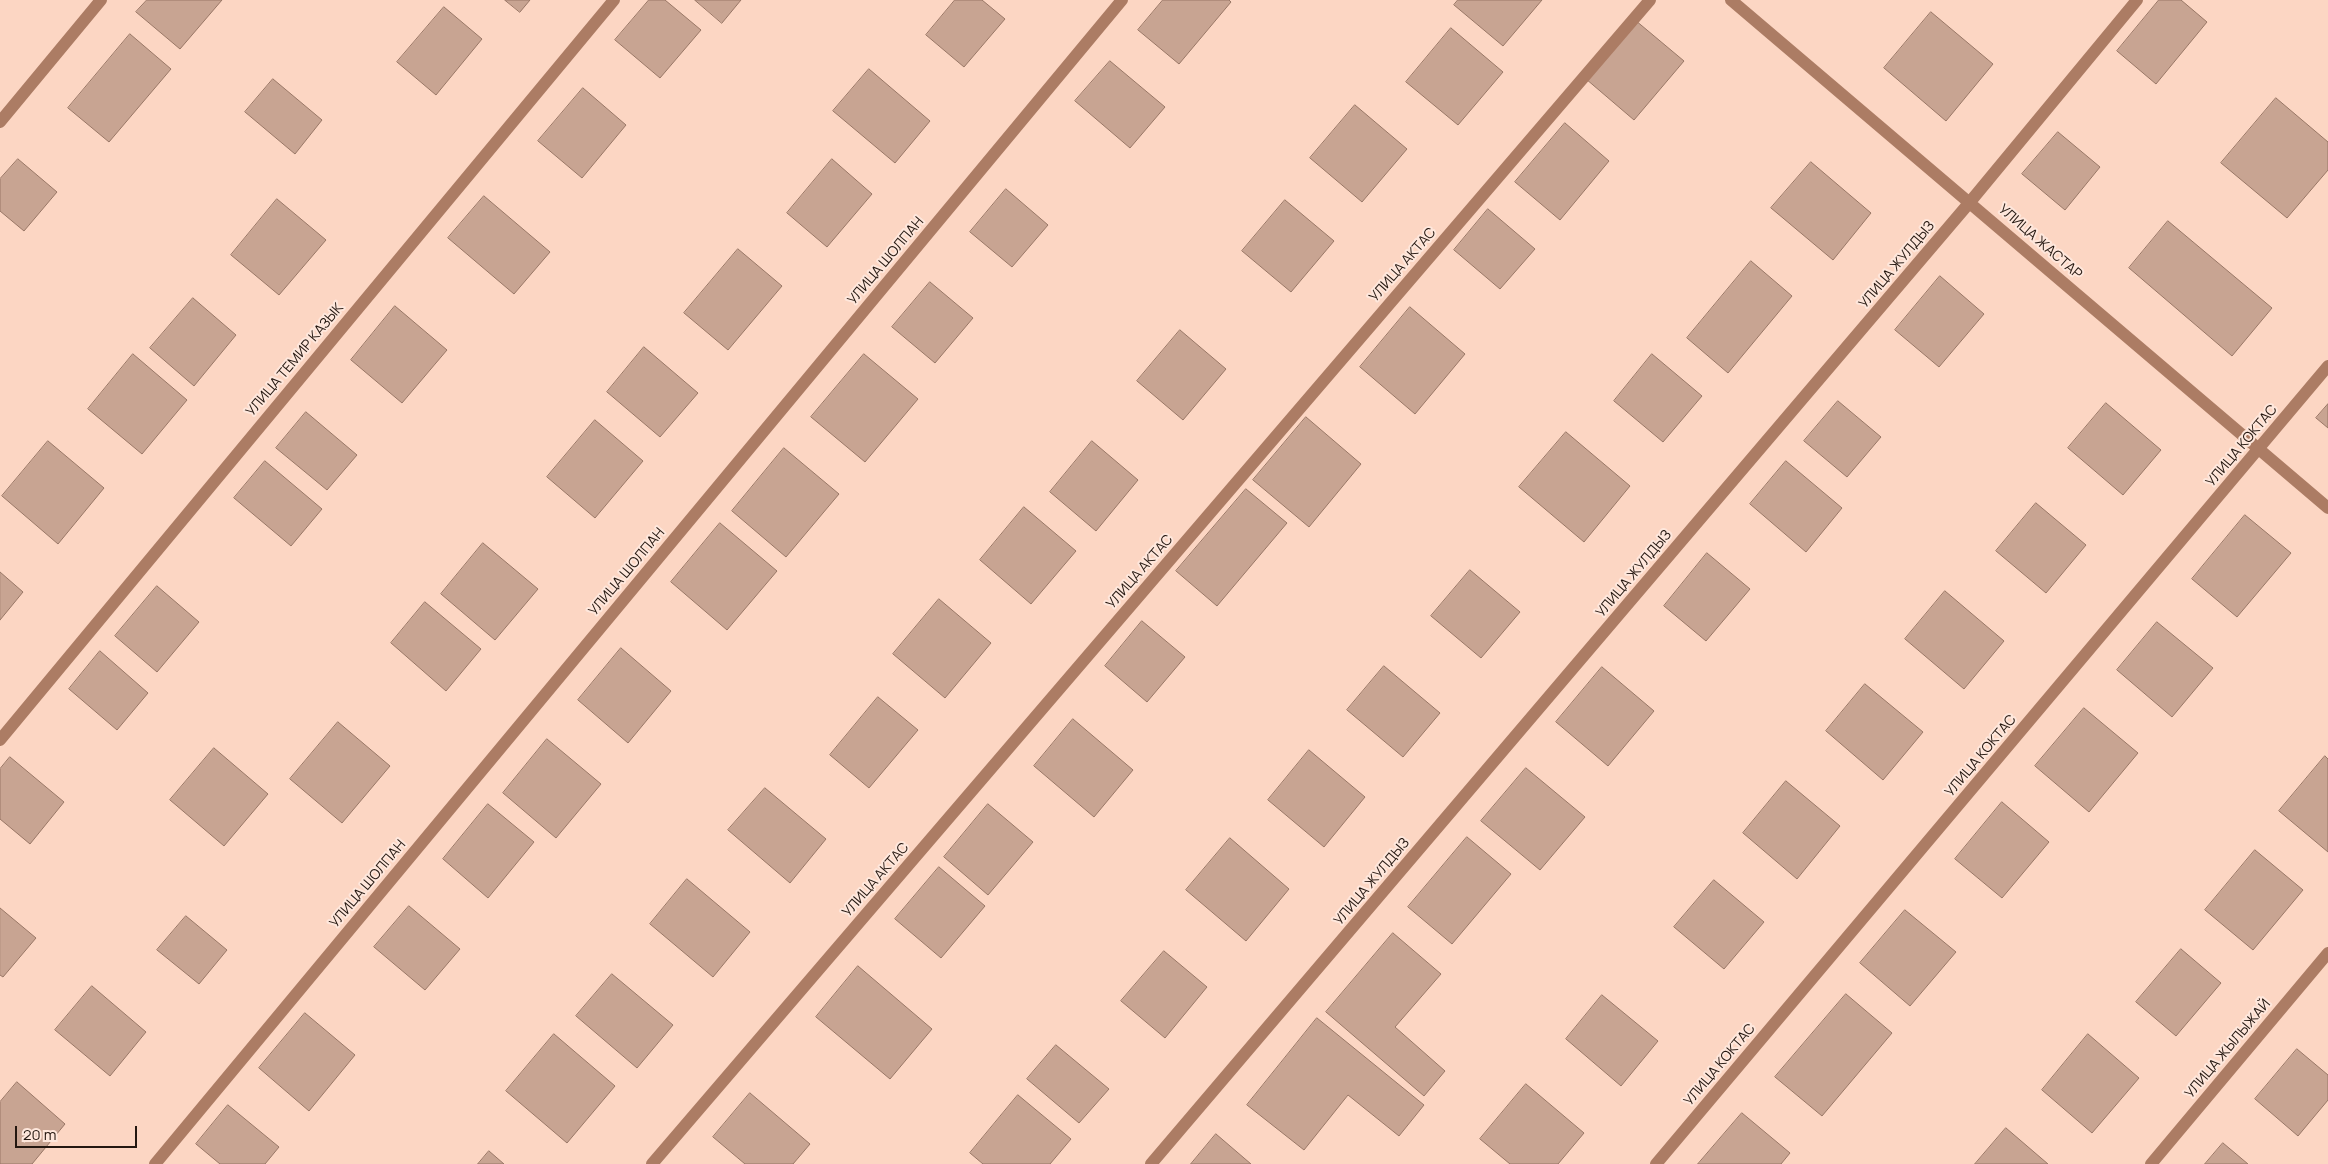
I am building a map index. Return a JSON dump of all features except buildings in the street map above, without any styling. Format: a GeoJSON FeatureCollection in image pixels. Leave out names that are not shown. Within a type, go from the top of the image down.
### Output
{"type":"FeatureCollection","features":[{"type":"Feature","properties":{"kind":"street"},"geometry":{"type":"LineString","coordinates":[[0,122],[101,0]]}},
{"type":"Feature","properties":{"kind":"street","name":"УЛИЦА ТЕМИР КАЗЫК"},"geometry":{"type":"LineString","coordinates":[[0,740],[614,0]]}},
{"type":"Feature","properties":{"kind":"street","name":"УЛИЦА ШОЛПАН"},"geometry":{"type":"LineString","coordinates":[[155,1164],[1122,0]]}},
{"type":"Feature","properties":{"kind":"street","name":"УЛИЦА АКТАС"},"geometry":{"type":"LineString","coordinates":[[652,1164],[1650,0]]}},
{"type":"Feature","properties":{"kind":"street","name":"УЛИЦА ЖАСТАР"},"geometry":{"type":"LineString","coordinates":[[1732,0],[2328,508]]}},
{"type":"Feature","properties":{"kind":"street","name":"УЛИЦА ЖУЛДЫЗ"},"geometry":{"type":"LineString","coordinates":[[1151,1164],[1970,202],[2137,0]]}},
{"type":"Feature","properties":{"kind":"street","name":"УЛИЦА КОКТАС"},"geometry":{"type":"LineString","coordinates":[[1656,1164],[2328,366]]}},
{"type":"Feature","properties":{"kind":"street","name":"УЛИЦА ЖЫЛЫЖАЙ"},"geometry":{"type":"LineString","coordinates":[[2151,1164],[2328,953]]}}]}
